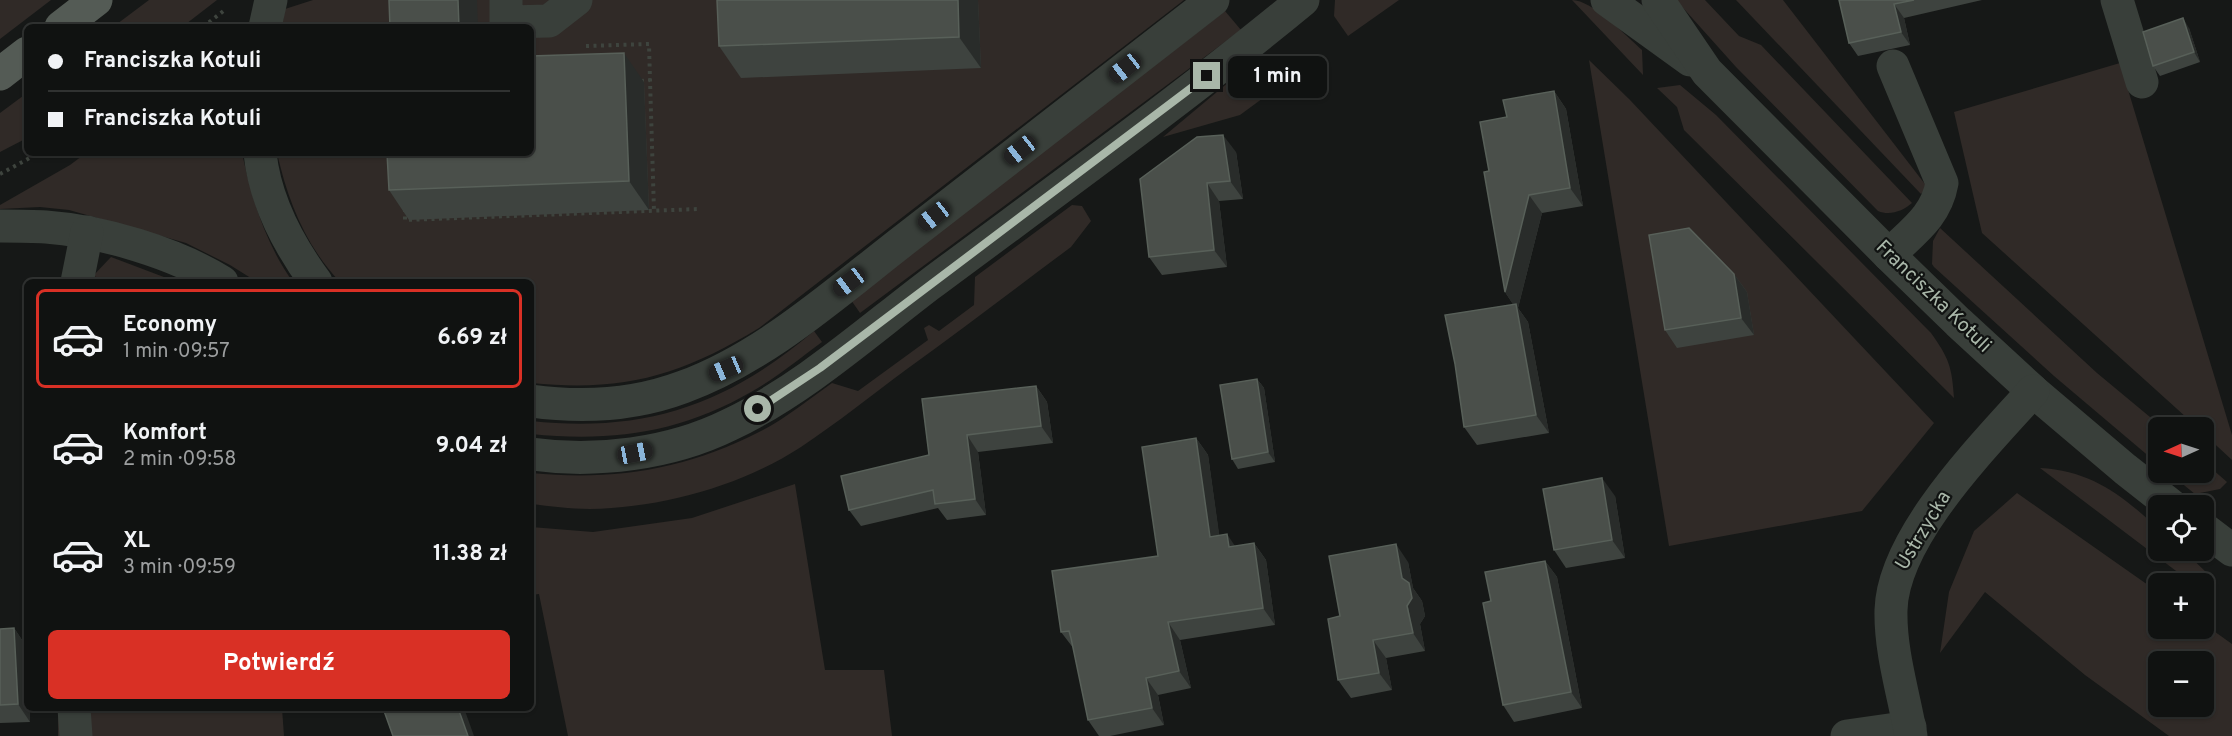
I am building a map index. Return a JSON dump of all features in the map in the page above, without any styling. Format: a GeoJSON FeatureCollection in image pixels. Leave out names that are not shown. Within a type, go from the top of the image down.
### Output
{"type":"FeatureCollection","features":[{"type":"Feature","properties":{"kind":"main road"},"geometry":{"type":"LineString","coordinates":[[65,24],[96,0]]}},
{"type":"Feature","properties":{"kind":"main road"},"geometry":{"type":"LineString","coordinates":[[0,74],[24,55]]}},
{"type":"Feature","properties":{"kind":"street"},"geometry":{"type":"LineString","coordinates":[[266,24],[271,0]]}},
{"type":"Feature","properties":{"kind":"street"},"geometry":{"type":"LineString","coordinates":[[506,0],[506,22],[549,21],[576,0]]}},
{"type":"Feature","properties":{"kind":"street"},"geometry":{"type":"LineString","coordinates":[[534,401],[556,405],[603,404],[645,399],[682,388],[726,369],[777,337],[1213,0]]}},
{"type":"Feature","properties":{"kind":"street"},"geometry":{"type":"LineString","coordinates":[[534,454],[585,457],[635,453],[683,443],[729,425],[772,401],[1096,161],[1303,0]]}},
{"type":"Feature","properties":{"kind":"street","name":"Franciszka Kotuli"},"geometry":{"type":"LineString","coordinates":[[1606,0],[1707,72],[1958,322],[2033,391],[2158,495]]}},
{"type":"Feature","properties":{"kind":"street","name":"Franciszka Kotuli"},"geometry":{"type":"LineString","coordinates":[[1658,0],[1707,72]]}},
{"type":"Feature","properties":{"kind":"street"},"geometry":{"type":"LineString","coordinates":[[2117,0],[2142,82]]}},
{"type":"Feature","properties":{"kind":"street"},"geometry":{"type":"LineString","coordinates":[[1889,255],[1932,213],[1939,199],[1942,183],[1893,66]]}},
{"type":"Feature","properties":{"kind":"street"},"geometry":{"type":"LineString","coordinates":[[261,156],[270,198],[282,228],[314,279]]}},
{"type":"Feature","properties":{"kind":"street"},"geometry":{"type":"LineString","coordinates":[[0,226],[47,227],[87,232],[168,256],[217,279]]}},
{"type":"Feature","properties":{"kind":"street"},"geometry":{"type":"LineString","coordinates":[[78,279],[87,232]]}},
{"type":"Feature","properties":{"kind":"street"},"geometry":{"type":"LineString","coordinates":[[820,304],[850,345]]}},
{"type":"Feature","properties":{"kind":"street","name":"Ustrzycka"},"geometry":{"type":"LineString","coordinates":[[1910,732],[1894,650],[1891,609],[1896,579],[1911,545],[1949,487],[2033,391]]}},
{"type":"Feature","properties":{"kind":"street"},"geometry":{"type":"LineString","coordinates":[[2214,536],[2232,550]]}},
{"type":"Feature","properties":{"kind":"street"},"geometry":{"type":"LineString","coordinates":[[74,711],[75,736]]}},
{"type":"Feature","properties":{"kind":"street"},"geometry":{"type":"LineString","coordinates":[[1847,736],[1910,732]]}},
{"type":"Feature","properties":{"kind":"path"},"geometry":{"type":"LineString","coordinates":[[578,47],[649,44],[654,211]]}},
{"type":"Feature","properties":{"kind":"path"},"geometry":{"type":"LineString","coordinates":[[638,81],[650,81]]}},
{"type":"Feature","properties":{"kind":"path"},"geometry":{"type":"LineString","coordinates":[[0,174],[33,156]]}},
{"type":"Feature","properties":{"kind":"path"},"geometry":{"type":"LineString","coordinates":[[404,198],[405,220],[699,209]]}},
{"type":"Feature","properties":{"kind":"shaded area"},"geometry":{"type":"Polygon","coordinates":[[[0,0],[51,0],[0,39],[0,0]]]}},
{"type":"Feature","properties":{"kind":"shaded area"},"geometry":{"type":"Polygon","coordinates":[[[149,0],[217,0],[186,24],[117,24],[149,0]]]}},
{"type":"Feature","properties":{"kind":"shaded area"},"geometry":{"type":"Polygon","coordinates":[[[313,0],[1184,0],[759,328],[730,345],[677,369],[650,377],[595,385],[534,383],[534,279],[337,279],[317,253],[300,222],[278,156],[534,156],[534,24],[282,24],[285,9],[313,0]]]}},
{"type":"Feature","properties":{"kind":"shaded area"},"geometry":{"type":"Polygon","coordinates":[[[1335,0],[1399,0],[1348,36],[1334,16],[1335,0]]]}},
{"type":"Feature","properties":{"kind":"shaded area"},"geometry":{"type":"Polygon","coordinates":[[[1572,0],[1599,12],[1642,50],[1643,75],[1572,0]]]}},
{"type":"Feature","properties":{"kind":"shaded area"},"geometry":{"type":"Polygon","coordinates":[[[1676,0],[1705,0],[1739,36],[1761,45],[1912,203],[1896,212],[1878,211],[1736,67],[1676,0]]]}},
{"type":"Feature","properties":{"kind":"shaded area"},"geometry":{"type":"Polygon","coordinates":[[[1736,0],[1783,0],[1928,188],[1921,194],[1736,0]]]}},
{"type":"Feature","properties":{"kind":"shaded area"},"geometry":{"type":"Polygon","coordinates":[[[1225,11],[1241,30],[860,313],[851,300],[1225,11]]]}},
{"type":"Feature","properties":{"kind":"shaded area"},"geometry":{"type":"Polygon","coordinates":[[[1260,56],[1279,82],[1278,87],[1240,115],[1163,137],[1260,56]]]}},
{"type":"Feature","properties":{"kind":"shaded area"},"geometry":{"type":"Polygon","coordinates":[[[1589,60],[1630,100],[1934,423],[1862,511],[1669,546],[1589,60]]]}},
{"type":"Feature","properties":{"kind":"shaded area"},"geometry":{"type":"Polygon","coordinates":[[[2120,63],[2232,435],[2232,460],[2214,443],[2214,417],[2186,417],[1982,233],[1954,112],[2120,63]]]}},
{"type":"Feature","properties":{"kind":"shaded area"},"geometry":{"type":"Polygon","coordinates":[[[1680,85],[1716,115],[1931,333],[1948,363],[1954,398],[1684,130],[1677,107],[1657,88],[1680,85]]]}},
{"type":"Feature","properties":{"kind":"shaded area"},"geometry":{"type":"Polygon","coordinates":[[[24,95],[24,140],[0,152],[0,113],[24,95]]]}},
{"type":"Feature","properties":{"kind":"shaded area"},"geometry":{"type":"Polygon","coordinates":[[[82,156],[243,156],[250,187],[267,236],[291,279],[252,279],[186,243],[69,210],[40,207],[0,209],[0,205],[82,156]]]}},
{"type":"Feature","properties":{"kind":"shaded area"},"geometry":{"type":"Polygon","coordinates":[[[1072,205],[1082,206],[1091,221],[1071,247],[828,428],[778,461],[753,473],[700,492],[644,504],[590,509],[534,504],[534,473],[620,474],[676,464],[704,456],[769,427],[832,383],[858,391],[928,340],[924,328],[929,325],[939,331],[974,305],[975,277],[1072,205]]]}},
{"type":"Feature","properties":{"kind":"shaded area"},"geometry":{"type":"Polygon","coordinates":[[[1940,228],[2097,373],[2150,417],[2148,417],[2148,456],[2054,376],[1934,267],[1932,264],[1933,241],[1940,228]]]}},
{"type":"Feature","properties":{"kind":"shaded area"},"geometry":{"type":"Polygon","coordinates":[[[111,257],[169,279],[103,279],[93,276],[111,257]]]}},
{"type":"Feature","properties":{"kind":"shaded area"},"geometry":{"type":"Polygon","coordinates":[[[814,331],[822,342],[751,392],[698,417],[645,431],[617,435],[590,437],[534,434],[534,421],[572,424],[611,422],[648,417],[683,408],[716,395],[749,378],[782,357],[814,331]]]}},
{"type":"Feature","properties":{"kind":"shaded area"},"geometry":{"type":"Polygon","coordinates":[[[2040,468],[2075,474],[2118,495],[2148,519],[2148,550],[2040,468]]]}},
{"type":"Feature","properties":{"kind":"shaded area"},"geometry":{"type":"Polygon","coordinates":[[[2214,471],[2227,482],[2220,489],[2195,494],[2181,483],[2214,483],[2214,471]]]}},
{"type":"Feature","properties":{"kind":"shaded area"},"geometry":{"type":"Polygon","coordinates":[[[795,484],[825,670],[884,670],[892,736],[568,736],[539,594],[534,595],[534,527],[593,532],[692,518],[795,484]]]}},
{"type":"Feature","properties":{"kind":"shaded area"},"geometry":{"type":"Polygon","coordinates":[[[2017,493],[2148,585],[2148,639],[2214,639],[2214,631],[2232,644],[2232,736],[2169,736],[2085,675],[1985,592],[1940,653],[1949,592],[1974,531],[2017,493]]]}},
{"type":"Feature","properties":{"kind":"shaded area"},"geometry":{"type":"Polygon","coordinates":[[[2163,561],[2194,561],[2207,573],[2179,573],[2163,561]]]}},
{"type":"Feature","properties":{"kind":"shaded area"},"geometry":{"type":"Polygon","coordinates":[[[58,711],[282,711],[284,736],[58,736],[58,711]]]}},
{"type":"Feature","properties":{"kind":"building"},"geometry":{"type":"Polygon","coordinates":[[[389,0],[458,0],[459,24],[390,24],[389,0]]]}},
{"type":"Feature","properties":{"kind":"building"},"geometry":{"type":"Polygon","coordinates":[[[717,0],[958,0],[959,37],[719,46],[717,0]]]}},
{"type":"Feature","properties":{"kind":"building"},"geometry":{"type":"Polygon","coordinates":[[[1839,0],[1914,0],[1894,4],[1901,32],[1849,43],[1839,0]]]}},
{"type":"Feature","properties":{"kind":"building"},"geometry":{"type":"Polygon","coordinates":[[[2183,18],[2194,52],[2153,66],[2143,32],[2183,18]]]}},
{"type":"Feature","properties":{"kind":"building"},"geometry":{"type":"Polygon","coordinates":[[[624,53],[629,181],[389,190],[387,156],[534,156],[534,56],[624,53]]]}},
{"type":"Feature","properties":{"kind":"building"},"geometry":{"type":"Polygon","coordinates":[[[1554,91],[1570,188],[1529,195],[1505,292],[1484,172],[1489,171],[1480,122],[1507,117],[1503,100],[1554,91]]]}},
{"type":"Feature","properties":{"kind":"building"},"geometry":{"type":"Polygon","coordinates":[[[1223,135],[1230,181],[1207,183],[1214,250],[1149,257],[1140,179],[1197,137],[1223,135]]]}},
{"type":"Feature","properties":{"kind":"building"},"geometry":{"type":"Polygon","coordinates":[[[1689,228],[1734,274],[1741,318],[1665,330],[1649,235],[1689,228]]]}},
{"type":"Feature","properties":{"kind":"building"},"geometry":{"type":"Polygon","coordinates":[[[1516,304],[1536,415],[1464,427],[1445,315],[1516,304]]]}},
{"type":"Feature","properties":{"kind":"building"},"geometry":{"type":"Polygon","coordinates":[[[1257,379],[1268,452],[1232,459],[1220,385],[1257,379]]]}},
{"type":"Feature","properties":{"kind":"building"},"geometry":{"type":"Polygon","coordinates":[[[1036,386],[1041,426],[967,435],[975,499],[935,504],[933,490],[849,510],[841,476],[929,455],[922,399],[1036,386]]]}},
{"type":"Feature","properties":{"kind":"building"},"geometry":{"type":"Polygon","coordinates":[[[1196,438],[1210,537],[1227,534],[1229,547],[1254,543],[1263,608],[1168,622],[1179,671],[1146,678],[1152,708],[1088,720],[1069,631],[1061,632],[1052,571],[1158,556],[1142,447],[1196,438]]]}},
{"type":"Feature","properties":{"kind":"building"},"geometry":{"type":"Polygon","coordinates":[[[1602,478],[1612,540],[1554,550],[1543,489],[1602,478]]]}},
{"type":"Feature","properties":{"kind":"building"},"geometry":{"type":"Polygon","coordinates":[[[1396,544],[1402,578],[1409,583],[1412,598],[1407,606],[1413,633],[1373,640],[1379,673],[1338,680],[1328,619],[1340,616],[1329,556],[1396,544]]]}},
{"type":"Feature","properties":{"kind":"building"},"geometry":{"type":"Polygon","coordinates":[[[1545,561],[1571,692],[1503,705],[1483,603],[1491,601],[1485,572],[1545,561]]]}},
{"type":"Feature","properties":{"kind":"building"},"geometry":{"type":"Polygon","coordinates":[[[14,628],[18,704],[0,705],[0,629],[14,628]]]}},
{"type":"Feature","properties":{"kind":"building"},"geometry":{"type":"Polygon","coordinates":[[[384,711],[459,711],[468,736],[393,736],[384,711]]]}},
{"type":"Feature","properties":{"kind":"route"},"geometry":{"type":"LineString","coordinates":[[758,409],[820,368],[1207,76]]}}]}
